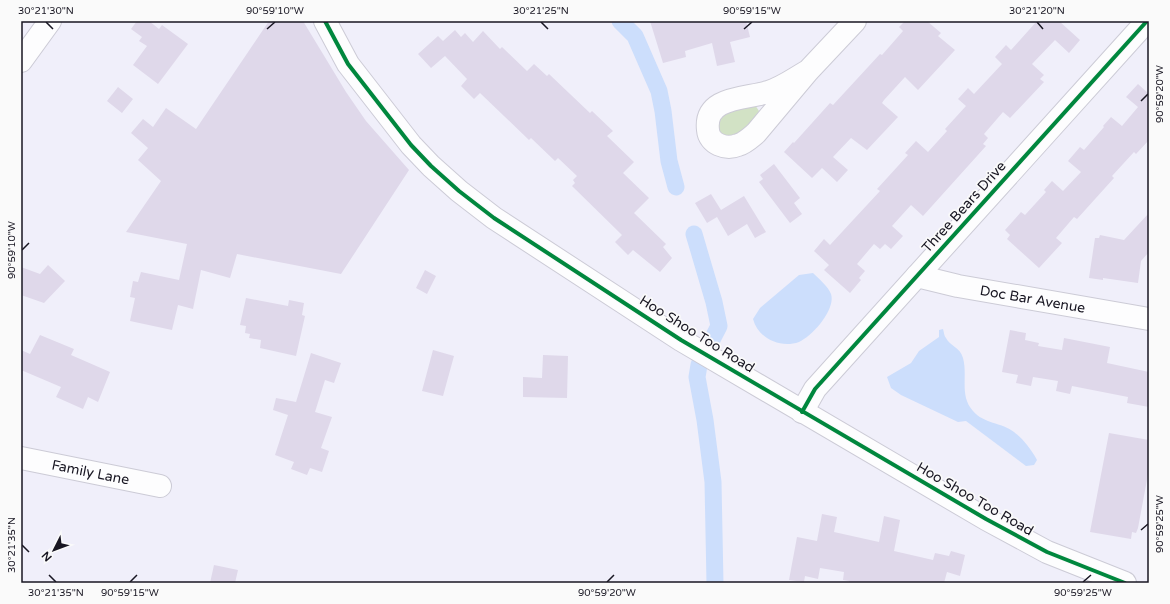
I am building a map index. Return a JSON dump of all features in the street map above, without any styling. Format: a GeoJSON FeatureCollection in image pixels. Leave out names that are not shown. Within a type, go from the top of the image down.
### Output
{"type":"FeatureCollection","features":[{"type":"Feature","properties":{"kind":"street"},"geometry":{"type":"LineString","coordinates":[[21,61],[50,21]]}},
{"type":"Feature","properties":{"kind":"street","name":"Hoo Shoo Too Road"},"geometry":{"type":"LineString","coordinates":[[325,21],[348,64],[392,123],[431,166],[494,218],[704,353],[802,412],[1017,536],[1085,568],[1124,583]]}},
{"type":"Feature","properties":{"kind":"street"},"geometry":{"type":"LineString","coordinates":[[808,71],[855,21]]}},
{"type":"Feature","properties":{"kind":"street","name":"Three Bears Drive"},"geometry":{"type":"LineString","coordinates":[[802,412],[813,392],[1147,21]]}},
{"type":"Feature","properties":{"kind":"street","name":"Doc Bar Avenue"},"geometry":{"type":"LineString","coordinates":[[917,276],[958,286],[1149,319]]}},
{"type":"Feature","properties":{"kind":"street","name":"Family Lane"},"geometry":{"type":"LineString","coordinates":[[21,458],[160,486]]}},
{"type":"Feature","properties":{"kind":"green space"},"geometry":{"type":"Polygon","coordinates":[[[755,105],[759,111],[757,116],[755,120],[744,130],[731,138],[718,132],[717,121],[728,111],[755,105]]]}},
{"type":"Feature","properties":{"kind":"water"},"geometry":{"type":"Polygon","coordinates":[[[813,273],[830,291],[832,300],[827,314],[817,328],[805,339],[792,344],[777,343],[760,332],[753,319],[760,308],[799,275],[813,273]]]}},
{"type":"Feature","properties":{"kind":"water"},"geometry":{"type":"Polygon","coordinates":[[[943,329],[948,341],[962,354],[965,372],[966,399],[973,411],[987,421],[1004,426],[1014,432],[1027,444],[1037,460],[1034,465],[1026,466],[966,421],[958,422],[901,395],[891,388],[887,377],[911,363],[919,351],[939,337],[939,330],[943,329]]]}},
{"type":"Feature","properties":{"kind":"building"},"geometry":{"type":"Polygon","coordinates":[[[137,21],[149,21],[159,29],[162,25],[188,44],[158,84],[133,65],[147,46],[139,41],[142,37],[131,29],[137,21]]]}},
{"type":"Feature","properties":{"kind":"building"},"geometry":{"type":"Polygon","coordinates":[[[269,21],[303,21],[346,92],[366,121],[409,170],[341,274],[237,254],[230,278],[201,270],[193,309],[178,305],[172,330],[130,321],[135,298],[130,297],[133,281],[138,282],[141,272],[179,280],[187,244],[126,232],[161,181],[138,160],[148,148],[131,133],[143,119],[153,127],[166,108],[196,129],[269,21]]]}},
{"type":"Feature","properties":{"kind":"building"},"geometry":{"type":"Polygon","coordinates":[[[650,21],[746,21],[750,37],[730,42],[735,62],[717,66],[712,43],[685,51],[686,57],[663,63],[650,21]]]}},
{"type":"Feature","properties":{"kind":"building"},"geometry":{"type":"Polygon","coordinates":[[[905,21],[927,21],[941,33],[938,36],[955,50],[918,90],[905,77],[884,100],[882,103],[898,117],[867,150],[851,138],[833,157],[848,170],[837,182],[822,168],[812,178],[784,152],[830,103],[833,105],[880,54],[882,55],[903,31],[899,27],[905,21]]]}},
{"type":"Feature","properties":{"kind":"building"},"geometry":{"type":"Polygon","coordinates":[[[1037,21],[1059,21],[1080,40],[1069,53],[1055,40],[1032,64],[1044,75],[1040,79],[1044,82],[1010,118],[1003,112],[984,134],[988,138],[983,144],[986,146],[923,216],[911,205],[892,226],[903,236],[891,249],[885,244],[880,249],[874,244],[857,264],[865,271],[859,278],[861,280],[850,293],[824,270],[829,265],[814,251],[824,239],[830,245],[880,191],[877,189],[908,155],[905,153],[916,141],[928,152],[947,131],[945,129],[966,106],[958,99],[968,88],[974,94],[1002,64],[995,57],[1006,45],[1011,50],[1037,21]]]}},
{"type":"Feature","properties":{"kind":"building"},"geometry":{"type":"Polygon","coordinates":[[[455,30],[461,37],[465,33],[473,42],[483,31],[500,49],[502,47],[527,71],[534,64],[547,76],[549,74],[590,113],[592,111],[613,131],[607,136],[634,162],[623,173],[649,198],[634,213],[666,244],[663,247],[672,258],[660,272],[633,250],[628,255],[615,242],[622,235],[572,186],[575,183],[573,180],[577,176],[558,158],[555,161],[531,138],[529,140],[480,93],[474,99],[461,86],[467,79],[445,56],[431,68],[418,54],[438,36],[443,41],[455,30]]]}},
{"type":"Feature","properties":{"kind":"building"},"geometry":{"type":"Polygon","coordinates":[[[1138,84],[1149,94],[1149,140],[1136,154],[1134,152],[1112,176],[1114,178],[1077,219],[1074,217],[1056,238],[1062,243],[1039,268],[1007,239],[1010,235],[1005,230],[1021,212],[1025,215],[1046,192],[1044,190],[1052,181],[1063,191],[1081,172],[1068,161],[1080,147],[1084,150],[1111,117],[1122,126],[1138,107],[1126,97],[1138,84]]]}},
{"type":"Feature","properties":{"kind":"building"},"geometry":{"type":"Polygon","coordinates":[[[118,87],[133,99],[122,113],[107,101],[118,87]]]}},
{"type":"Feature","properties":{"kind":"building"},"geometry":{"type":"Polygon","coordinates":[[[774,164],[800,198],[794,203],[802,214],[790,223],[759,182],[763,179],[760,175],[774,164]]]}},
{"type":"Feature","properties":{"kind":"building"},"geometry":{"type":"Polygon","coordinates":[[[711,194],[721,210],[744,196],[766,232],[755,238],[747,224],[728,236],[717,217],[707,223],[695,203],[711,194]]]}},
{"type":"Feature","properties":{"kind":"building"},"geometry":{"type":"Polygon","coordinates":[[[1149,213],[1149,252],[1141,261],[1138,283],[1103,278],[1103,280],[1089,278],[1095,238],[1099,238],[1100,235],[1124,240],[1149,213]]]}},
{"type":"Feature","properties":{"kind":"building"},"geometry":{"type":"Polygon","coordinates":[[[48,265],[65,281],[44,303],[21,295],[21,267],[40,274],[48,265]]]}},
{"type":"Feature","properties":{"kind":"building"},"geometry":{"type":"Polygon","coordinates":[[[425,270],[436,276],[427,294],[416,288],[425,270]]]}},
{"type":"Feature","properties":{"kind":"building"},"geometry":{"type":"Polygon","coordinates":[[[246,298],[288,306],[289,300],[304,303],[302,315],[305,316],[296,356],[260,348],[261,340],[249,338],[250,334],[245,333],[246,326],[240,325],[246,298]]]}},
{"type":"Feature","properties":{"kind":"building"},"geometry":{"type":"Polygon","coordinates":[[[1010,330],[1026,333],[1025,340],[1039,343],[1038,346],[1062,350],[1064,338],[1110,347],[1107,363],[1149,372],[1149,407],[1127,403],[1128,397],[1072,386],[1070,394],[1056,391],[1058,381],[1033,377],[1031,386],[1016,383],[1018,375],[1002,372],[1010,330]]]}},
{"type":"Feature","properties":{"kind":"building"},"geometry":{"type":"Polygon","coordinates":[[[40,335],[74,349],[71,355],[110,372],[98,402],[88,397],[83,409],[56,397],[61,387],[21,370],[21,350],[30,354],[40,335]]]}},
{"type":"Feature","properties":{"kind":"building"},"geometry":{"type":"Polygon","coordinates":[[[433,350],[454,356],[443,396],[422,391],[433,350]]]}},
{"type":"Feature","properties":{"kind":"building"},"geometry":{"type":"Polygon","coordinates":[[[311,353],[341,363],[334,383],[325,380],[315,412],[332,417],[321,448],[329,451],[322,472],[310,468],[307,475],[291,469],[294,462],[275,455],[288,415],[273,410],[276,398],[296,402],[311,353]]]}},
{"type":"Feature","properties":{"kind":"building"},"geometry":{"type":"Polygon","coordinates":[[[543,355],[568,356],[567,398],[523,397],[523,377],[542,378],[543,355]]]}},
{"type":"Feature","properties":{"kind":"building"},"geometry":{"type":"Polygon","coordinates":[[[1109,433],[1149,440],[1149,469],[1138,528],[1136,533],[1132,532],[1131,539],[1090,532],[1109,433]]]}},
{"type":"Feature","properties":{"kind":"building"},"geometry":{"type":"Polygon","coordinates":[[[822,514],[837,517],[834,532],[879,542],[884,516],[900,520],[894,551],[933,560],[935,553],[949,556],[951,551],[965,555],[960,576],[947,572],[944,583],[849,583],[849,581],[843,580],[844,572],[820,568],[818,579],[805,576],[804,582],[789,580],[797,537],[817,541],[822,514]]]}},
{"type":"Feature","properties":{"kind":"building"},"geometry":{"type":"Polygon","coordinates":[[[214,565],[238,570],[235,583],[210,583],[214,565]]]}},
{"type":"Feature","properties":{"kind":"waterway"},"geometry":{"type":"LineString","coordinates":[[620,21],[635,36],[659,91],[669,161],[676,187]]}},
{"type":"Feature","properties":{"kind":"waterway"},"geometry":{"type":"LineString","coordinates":[[694,234],[714,302],[719,326],[699,365],[697,377],[705,420],[713,482],[715,583]]}},
{"type":"Feature","properties":{"kind":"cycle path"},"geometry":{"type":"LineString","coordinates":[[325,21],[348,64],[411,145],[431,166],[459,191],[494,218],[681,340],[986,519],[1047,552],[1125,583]]}},
{"type":"Feature","properties":{"kind":"cycle path"},"geometry":{"type":"LineString","coordinates":[[802,412],[815,389],[1147,21]]}}]}
